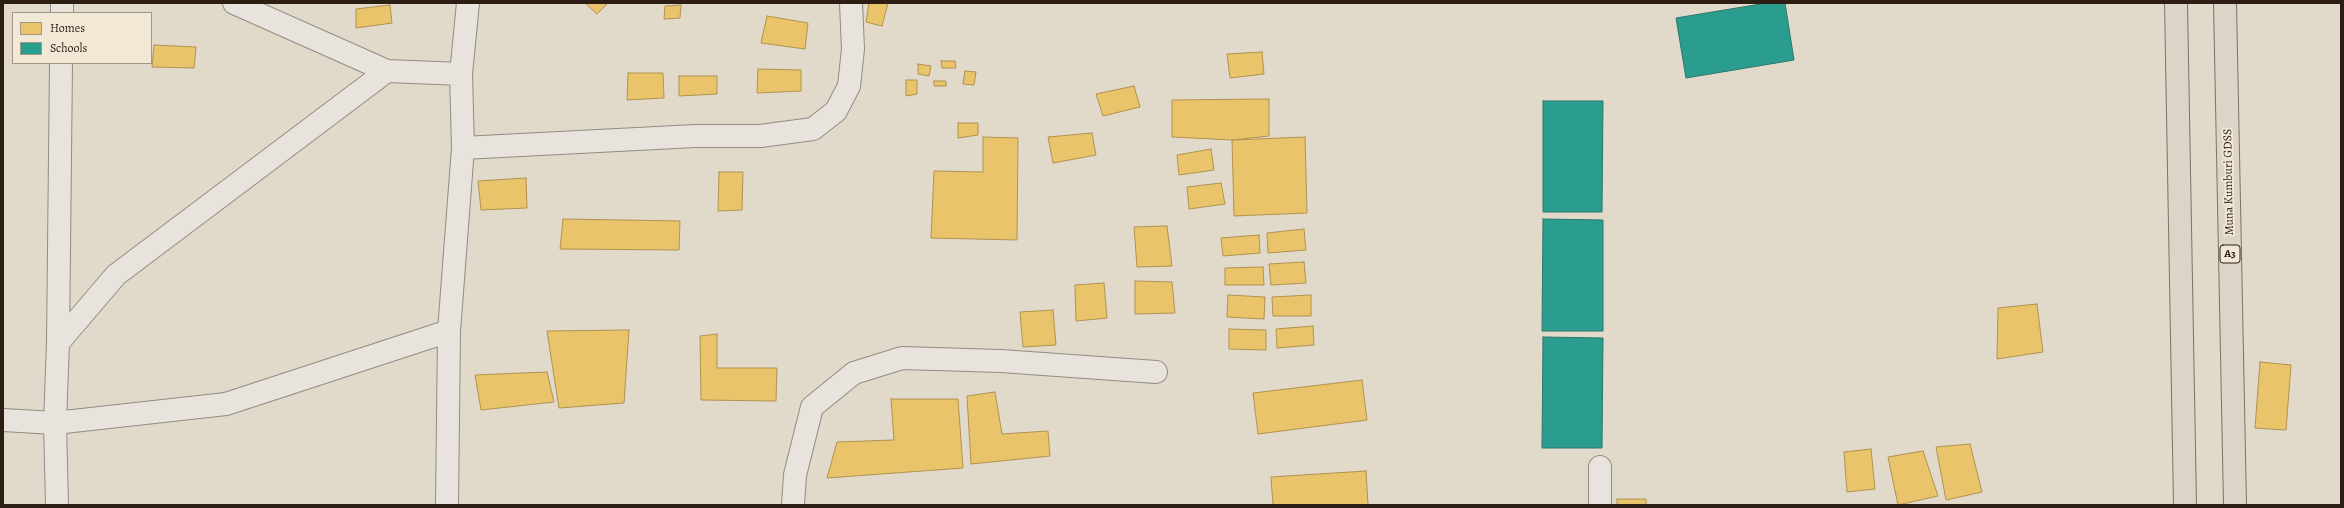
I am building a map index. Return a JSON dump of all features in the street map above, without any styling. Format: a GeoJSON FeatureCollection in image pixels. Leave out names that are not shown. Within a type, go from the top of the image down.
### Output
{"type":"FeatureCollection","features":[{"type":"Feature","properties":{"kind":"highway"},"geometry":{"type":"LineString","coordinates":[[2176,3],[2185,505]]}},
{"type":"Feature","properties":{"kind":"highway","name":"Muna Kumburi GDSS"},"geometry":{"type":"LineString","coordinates":[[2225,3],[2235,505]]}},
{"type":"Feature","properties":{"kind":"street"},"geometry":{"type":"LineString","coordinates":[[234,3],[387,71],[461,74]]}},
{"type":"Feature","properties":{"kind":"street"},"geometry":{"type":"LineString","coordinates":[[448,505],[448,331],[463,148],[461,74],[468,3]]}},
{"type":"Feature","properties":{"kind":"street"},"geometry":{"type":"LineString","coordinates":[[463,148],[695,136],[760,136],[813,129],[836,111],[849,86],[853,49],[851,3]]}},
{"type":"Feature","properties":{"kind":"street"},"geometry":{"type":"LineString","coordinates":[[57,505],[55,423],[58,343],[61,64]]}},
{"type":"Feature","properties":{"kind":"street"},"geometry":{"type":"LineString","coordinates":[[58,343],[116,275],[387,71]]}},
{"type":"Feature","properties":{"kind":"street"},"geometry":{"type":"LineString","coordinates":[[3,420],[55,423],[226,404],[448,331]]}},
{"type":"Feature","properties":{"kind":"street"},"geometry":{"type":"LineString","coordinates":[[793,505],[795,476],[812,407],[854,373],[902,358],[1001,361],[1156,372]]}},
{"type":"Feature","properties":{"kind":"street"},"geometry":{"type":"LineString","coordinates":[[1600,467],[1600,505]]}},
{"type":"Feature","properties":{"kind":"building: Homes"},"geometry":{"type":"Polygon","coordinates":[[[585,3],[608,3],[597,14],[585,3]]]}},
{"type":"Feature","properties":{"kind":"building: Homes"},"geometry":{"type":"Polygon","coordinates":[[[869,3],[888,3],[882,26],[866,22],[869,3]]]}},
{"type":"Feature","properties":{"kind":"building: Homes"},"geometry":{"type":"Polygon","coordinates":[[[390,5],[392,23],[356,28],[356,9],[390,5]]]}},
{"type":"Feature","properties":{"kind":"building: Homes"},"geometry":{"type":"Polygon","coordinates":[[[681,5],[680,18],[664,19],[665,6],[681,5]]]}},
{"type":"Feature","properties":{"kind":"building: Homes"},"geometry":{"type":"Polygon","coordinates":[[[767,16],[808,23],[805,49],[761,43],[767,16]]]}},
{"type":"Feature","properties":{"kind":"building: Homes"},"geometry":{"type":"Polygon","coordinates":[[[154,45],[196,47],[194,68],[152,67],[154,45]]]}},
{"type":"Feature","properties":{"kind":"building: Homes"},"geometry":{"type":"Polygon","coordinates":[[[1262,52],[1264,74],[1230,78],[1227,54],[1262,52]]]}},
{"type":"Feature","properties":{"kind":"building: Homes"},"geometry":{"type":"Polygon","coordinates":[[[941,61],[955,61],[956,68],[942,68],[941,61]]]}},
{"type":"Feature","properties":{"kind":"building: Homes"},"geometry":{"type":"Polygon","coordinates":[[[918,64],[931,66],[929,76],[918,74],[918,64]]]}},
{"type":"Feature","properties":{"kind":"building: Homes"},"geometry":{"type":"Polygon","coordinates":[[[758,69],[801,70],[801,91],[757,93],[758,69]]]}},
{"type":"Feature","properties":{"kind":"building: Homes"},"geometry":{"type":"Polygon","coordinates":[[[965,71],[976,72],[974,85],[963,84],[965,71]]]}},
{"type":"Feature","properties":{"kind":"building: Homes"},"geometry":{"type":"Polygon","coordinates":[[[628,73],[663,73],[664,98],[627,100],[628,73]]]}},
{"type":"Feature","properties":{"kind":"building: Homes"},"geometry":{"type":"Polygon","coordinates":[[[679,76],[717,76],[717,94],[679,96],[679,76]]]}},
{"type":"Feature","properties":{"kind":"building: Homes"},"geometry":{"type":"Polygon","coordinates":[[[906,80],[917,80],[917,94],[906,96],[906,80]]]}},
{"type":"Feature","properties":{"kind":"building: Homes"},"geometry":{"type":"Polygon","coordinates":[[[934,81],[946,81],[946,86],[934,86],[934,81]]]}},
{"type":"Feature","properties":{"kind":"building: Homes"},"geometry":{"type":"Polygon","coordinates":[[[1134,86],[1140,107],[1103,116],[1096,94],[1134,86]]]}},
{"type":"Feature","properties":{"kind":"building: Homes"},"geometry":{"type":"Polygon","coordinates":[[[1269,99],[1269,136],[1232,140],[1172,137],[1172,100],[1269,99]]]}},
{"type":"Feature","properties":{"kind":"building: Homes"},"geometry":{"type":"Polygon","coordinates":[[[958,123],[978,123],[978,135],[958,138],[958,123]]]}},
{"type":"Feature","properties":{"kind":"building: Homes"},"geometry":{"type":"Polygon","coordinates":[[[1092,133],[1096,155],[1053,163],[1048,137],[1092,133]]]}},
{"type":"Feature","properties":{"kind":"building: Homes"},"geometry":{"type":"Polygon","coordinates":[[[983,137],[1018,138],[1017,240],[931,238],[934,171],[983,172],[983,137]]]}},
{"type":"Feature","properties":{"kind":"building: Homes"},"geometry":{"type":"Polygon","coordinates":[[[1305,137],[1307,213],[1234,216],[1232,140],[1305,137]]]}},
{"type":"Feature","properties":{"kind":"building: Homes"},"geometry":{"type":"Polygon","coordinates":[[[1211,149],[1214,170],[1179,175],[1177,155],[1211,149]]]}},
{"type":"Feature","properties":{"kind":"building: Homes"},"geometry":{"type":"Polygon","coordinates":[[[719,172],[743,172],[742,210],[718,211],[719,172]]]}},
{"type":"Feature","properties":{"kind":"building: Homes"},"geometry":{"type":"Polygon","coordinates":[[[526,178],[527,208],[481,210],[478,181],[526,178]]]}},
{"type":"Feature","properties":{"kind":"building: Homes"},"geometry":{"type":"Polygon","coordinates":[[[1221,183],[1225,204],[1189,209],[1187,187],[1221,183]]]}},
{"type":"Feature","properties":{"kind":"building: Homes"},"geometry":{"type":"Polygon","coordinates":[[[563,219],[680,221],[679,250],[560,249],[563,219]]]}},
{"type":"Feature","properties":{"kind":"building: Homes"},"geometry":{"type":"Polygon","coordinates":[[[1167,226],[1172,266],[1137,267],[1134,227],[1167,226]]]}},
{"type":"Feature","properties":{"kind":"building: Homes"},"geometry":{"type":"Polygon","coordinates":[[[1304,229],[1306,250],[1268,253],[1267,233],[1304,229]]]}},
{"type":"Feature","properties":{"kind":"building: Homes"},"geometry":{"type":"Polygon","coordinates":[[[1259,235],[1260,253],[1223,256],[1221,238],[1259,235]]]}},
{"type":"Feature","properties":{"kind":"building: Homes"},"geometry":{"type":"Polygon","coordinates":[[[1304,262],[1306,283],[1271,285],[1269,264],[1304,262]]]}},
{"type":"Feature","properties":{"kind":"building: Homes"},"geometry":{"type":"Polygon","coordinates":[[[1263,267],[1264,285],[1225,285],[1225,268],[1263,267]]]}},
{"type":"Feature","properties":{"kind":"building: Homes"},"geometry":{"type":"Polygon","coordinates":[[[1135,281],[1172,282],[1175,313],[1135,314],[1135,281]]]}},
{"type":"Feature","properties":{"kind":"building: Homes"},"geometry":{"type":"Polygon","coordinates":[[[1104,283],[1107,318],[1076,321],[1075,285],[1104,283]]]}},
{"type":"Feature","properties":{"kind":"building: Homes"},"geometry":{"type":"Polygon","coordinates":[[[1228,295],[1265,297],[1264,319],[1227,317],[1228,295]]]}},
{"type":"Feature","properties":{"kind":"building: Homes"},"geometry":{"type":"Polygon","coordinates":[[[1311,295],[1311,316],[1273,316],[1272,297],[1311,295]]]}},
{"type":"Feature","properties":{"kind":"building: Homes"},"geometry":{"type":"Polygon","coordinates":[[[2037,304],[2043,352],[1997,359],[1998,308],[2037,304]]]}},
{"type":"Feature","properties":{"kind":"building: Homes"},"geometry":{"type":"Polygon","coordinates":[[[1053,310],[1056,345],[1023,347],[1020,312],[1053,310]]]}},
{"type":"Feature","properties":{"kind":"building: Homes"},"geometry":{"type":"Polygon","coordinates":[[[1313,326],[1314,345],[1277,348],[1276,329],[1313,326]]]}},
{"type":"Feature","properties":{"kind":"building: Homes"},"geometry":{"type":"Polygon","coordinates":[[[1229,329],[1266,330],[1266,350],[1229,349],[1229,329]]]}},
{"type":"Feature","properties":{"kind":"building: Homes"},"geometry":{"type":"Polygon","coordinates":[[[629,330],[624,403],[559,408],[547,331],[629,330]]]}},
{"type":"Feature","properties":{"kind":"building: Homes"},"geometry":{"type":"Polygon","coordinates":[[[717,334],[717,368],[777,368],[776,401],[701,400],[700,336],[717,334]]]}},
{"type":"Feature","properties":{"kind":"building: Homes"},"geometry":{"type":"Polygon","coordinates":[[[2260,362],[2291,365],[2286,430],[2255,428],[2260,362]]]}},
{"type":"Feature","properties":{"kind":"building: Homes"},"geometry":{"type":"Polygon","coordinates":[[[547,372],[554,402],[481,410],[475,375],[547,372]]]}},
{"type":"Feature","properties":{"kind":"building: Homes"},"geometry":{"type":"Polygon","coordinates":[[[1362,380],[1367,420],[1258,434],[1253,393],[1362,380]]]}},
{"type":"Feature","properties":{"kind":"building: Homes"},"geometry":{"type":"Polygon","coordinates":[[[995,392],[1002,434],[1048,431],[1050,456],[971,464],[967,396],[995,392]]]}},
{"type":"Feature","properties":{"kind":"building: Homes"},"geometry":{"type":"Polygon","coordinates":[[[891,399],[958,399],[963,468],[827,478],[837,442],[894,440],[891,399]]]}},
{"type":"Feature","properties":{"kind":"building: Homes"},"geometry":{"type":"Polygon","coordinates":[[[1970,444],[1982,492],[1946,500],[1936,447],[1970,444]]]}},
{"type":"Feature","properties":{"kind":"building: Homes"},"geometry":{"type":"Polygon","coordinates":[[[1871,449],[1875,489],[1847,492],[1844,452],[1871,449]]]}},
{"type":"Feature","properties":{"kind":"building: Homes"},"geometry":{"type":"Polygon","coordinates":[[[1923,451],[1938,496],[1898,505],[1888,457],[1923,451]]]}},
{"type":"Feature","properties":{"kind":"building: Homes"},"geometry":{"type":"Polygon","coordinates":[[[1366,471],[1368,505],[1273,505],[1271,477],[1366,471]]]}},
{"type":"Feature","properties":{"kind":"building: Homes"},"geometry":{"type":"Polygon","coordinates":[[[1617,499],[1646,499],[1646,505],[1617,505],[1617,499]]]}},
{"type":"Feature","properties":{"kind":"building: Schools"},"geometry":{"type":"Polygon","coordinates":[[[1767,3],[1785,3],[1794,60],[1686,78],[1676,18],[1767,3]]]}},
{"type":"Feature","properties":{"kind":"building: Schools"},"geometry":{"type":"Polygon","coordinates":[[[1543,101],[1603,101],[1602,212],[1543,212],[1543,101]]]}},
{"type":"Feature","properties":{"kind":"building: Schools"},"geometry":{"type":"Polygon","coordinates":[[[1543,219],[1603,220],[1603,331],[1542,331],[1543,219]]]}},
{"type":"Feature","properties":{"kind":"building: Schools"},"geometry":{"type":"Polygon","coordinates":[[[1543,337],[1603,338],[1602,448],[1542,448],[1543,337]]]}}]}
